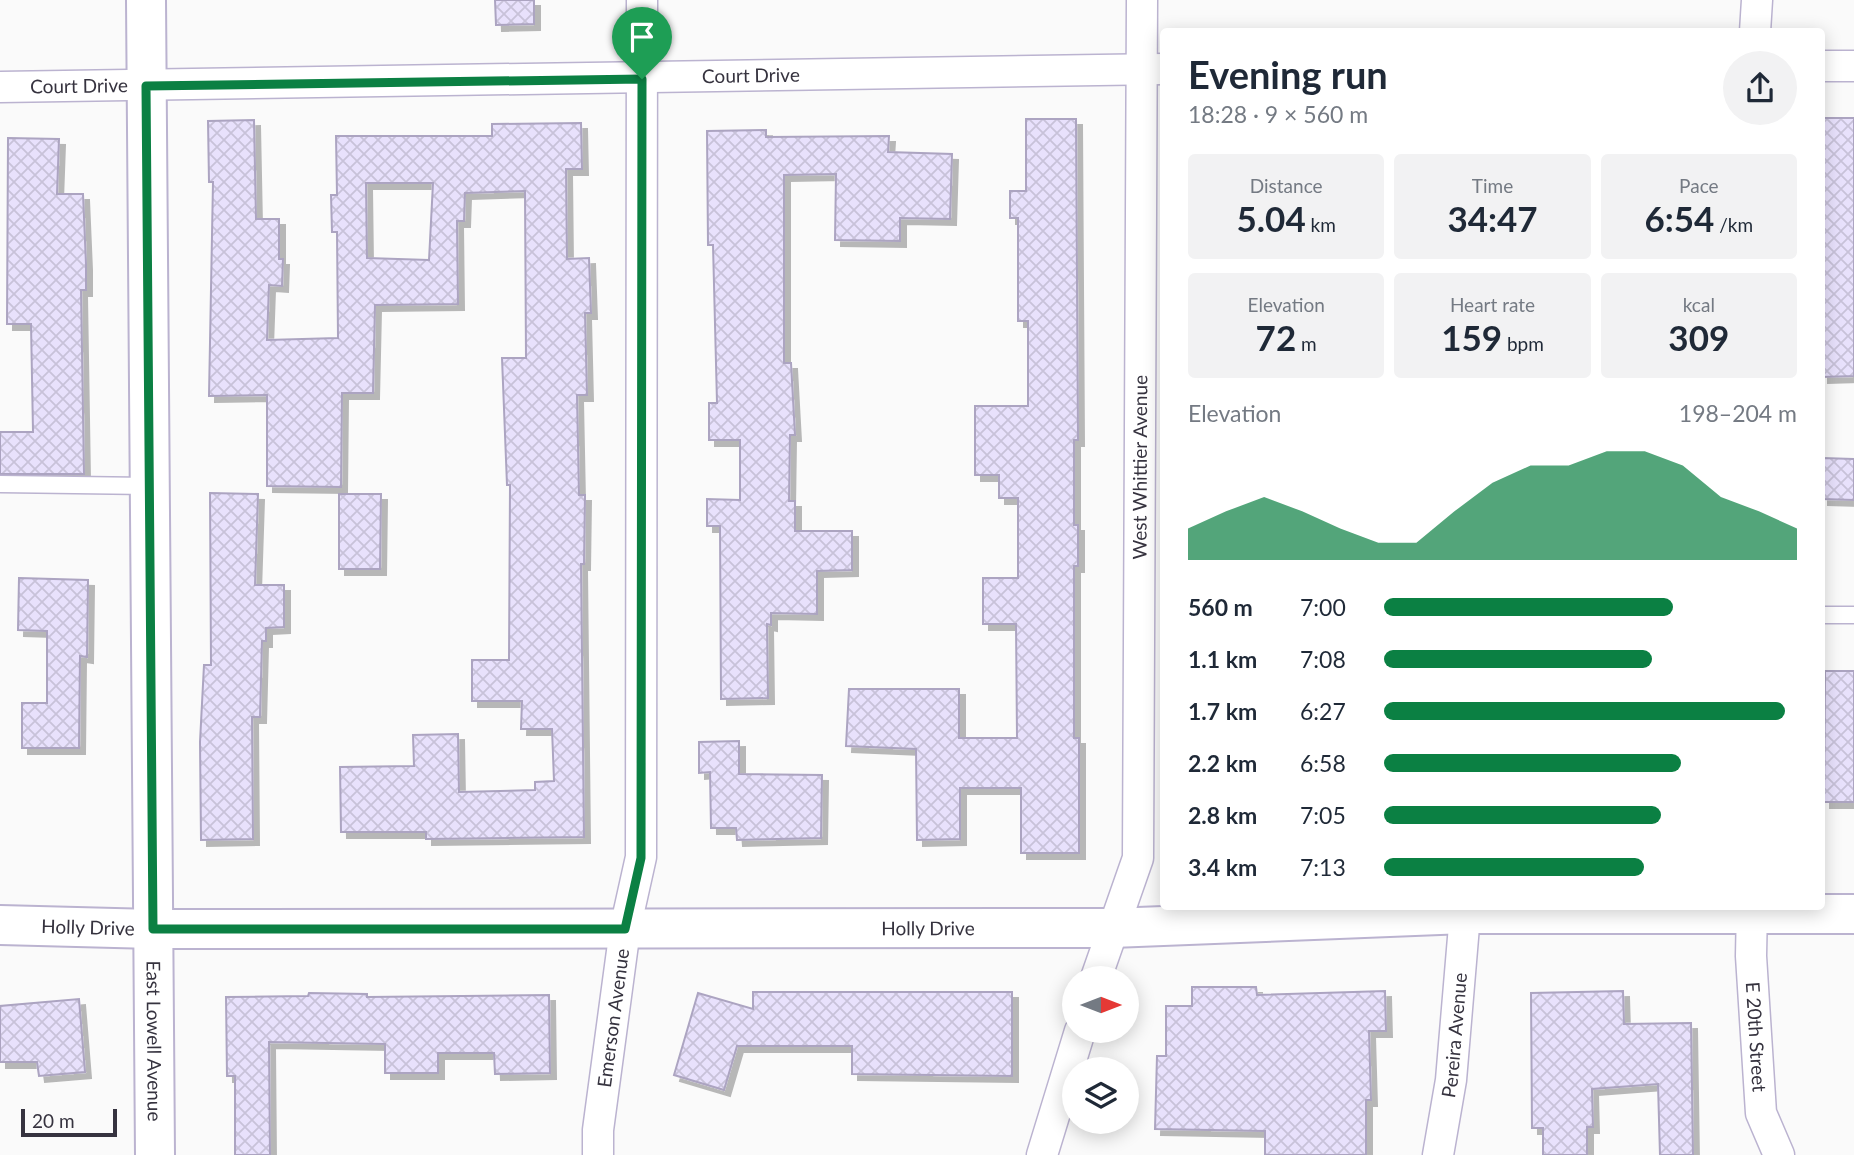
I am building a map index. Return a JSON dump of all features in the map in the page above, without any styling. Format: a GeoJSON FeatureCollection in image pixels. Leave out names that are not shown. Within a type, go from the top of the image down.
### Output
{"type":"FeatureCollection","features":[{"type":"Feature","properties":{"kind":"street","name":"East Lowell Avenue"},"geometry":{"type":"LineString","coordinates":[[146,0],[155,1155]]}},
{"type":"Feature","properties":{"kind":"street","name":"Emerson Avenue"},"geometry":{"type":"LineString","coordinates":[[598,1155],[598,1130],[625,929],[641,858],[642,0]]}},
{"type":"Feature","properties":{"kind":"street","name":"West Whittier Avenue"},"geometry":{"type":"LineString","coordinates":[[1100,966],[1138,858],[1153,69],[1142,0]]}},
{"type":"Feature","properties":{"kind":"street"},"geometry":{"type":"LineString","coordinates":[[1755,28],[1757,0]]}},
{"type":"Feature","properties":{"kind":"street"},"geometry":{"type":"LineString","coordinates":[[1825,66],[1854,66]]}},
{"type":"Feature","properties":{"kind":"street","name":"Court Drive"},"geometry":{"type":"LineString","coordinates":[[0,87],[1153,69]]}},
{"type":"Feature","properties":{"kind":"street","name":"Holly Drive"},"geometry":{"type":"LineString","coordinates":[[0,925],[153,929],[1112,928],[1338,913],[1752,910],[1854,914]]}},
{"type":"Feature","properties":{"kind":"street","name":"E 20th Street"},"geometry":{"type":"LineString","coordinates":[[1752,910],[1751,956],[1761,1113],[1779,1155]]}},
{"type":"Feature","properties":{"kind":"street","name":"Pereira Avenue"},"geometry":{"type":"LineString","coordinates":[[1438,1155],[1451,1080],[1465,914]]}},
{"type":"Feature","properties":{"kind":"street"},"geometry":{"type":"LineString","coordinates":[[1041,1155],[1076,1043]]}},
{"type":"Feature","properties":{"kind":"lane"},"geometry":{"type":"LineString","coordinates":[[0,484],[149,486]]}},
{"type":"Feature","properties":{"kind":"lane"},"geometry":{"type":"LineString","coordinates":[[1825,615],[1854,615]]}},
{"type":"Feature","properties":{"kind":"building"},"geometry":{"type":"Polygon","coordinates":[[[495,0],[534,0],[534,24],[496,25],[495,0]]]}},
{"type":"Feature","properties":{"kind":"building"},"geometry":{"type":"Polygon","coordinates":[[[1825,118],[1854,118],[1854,376],[1825,377],[1825,118]]]}},
{"type":"Feature","properties":{"kind":"building"},"geometry":{"type":"Polygon","coordinates":[[[1026,119],[1076,119],[1078,440],[1074,440],[1074,525],[1078,525],[1078,566],[1074,566],[1074,738],[1079,738],[1079,853],[1021,853],[1021,788],[960,788],[960,839],[917,840],[916,749],[846,746],[849,689],[959,689],[959,738],[1017,738],[1016,624],[983,624],[983,578],[1018,578],[1018,498],[999,498],[999,475],[975,475],[975,406],[1028,406],[1028,321],[1018,321],[1018,218],[1010,218],[1010,191],[1026,191],[1026,119]]]}},
{"type":"Feature","properties":{"kind":"building"},"geometry":{"type":"Polygon","coordinates":[[[254,120],[256,219],[279,219],[279,259],[283,259],[282,286],[269,285],[267,340],[338,338],[337,232],[332,232],[331,195],[337,195],[336,136],[492,136],[492,124],[581,123],[582,169],[566,169],[567,259],[589,258],[591,313],[585,313],[587,395],[577,395],[579,495],[585,495],[584,564],[581,564],[584,837],[426,839],[426,832],[341,832],[340,767],[414,766],[413,735],[458,734],[459,792],[535,790],[535,782],[554,781],[552,729],[521,729],[522,701],[472,701],[472,660],[509,660],[510,485],[507,485],[502,358],[526,358],[525,191],[465,193],[464,221],[457,221],[458,304],[375,305],[373,393],[342,393],[341,487],[267,486],[267,395],[209,396],[213,182],[209,182],[208,121],[254,120]],[[366,183],[367,258],[429,260],[433,183],[366,183]]]}},
{"type":"Feature","properties":{"kind":"building"},"geometry":{"type":"Polygon","coordinates":[[[766,130],[766,137],[889,136],[888,152],[952,154],[950,219],[900,218],[900,241],[835,240],[836,174],[784,175],[784,363],[791,363],[795,435],[790,435],[789,501],[795,501],[795,531],[852,531],[852,570],[817,571],[817,614],[771,613],[771,625],[767,624],[768,698],[721,699],[720,526],[707,526],[707,499],[740,500],[740,440],[709,440],[709,403],[717,403],[713,245],[708,245],[707,131],[766,130]]]}},
{"type":"Feature","properties":{"kind":"building"},"geometry":{"type":"Polygon","coordinates":[[[8,138],[59,139],[57,194],[83,194],[86,264],[86,290],[81,290],[84,474],[0,474],[0,432],[33,432],[31,324],[7,324],[8,138]]]}},
{"type":"Feature","properties":{"kind":"building"},"geometry":{"type":"Polygon","coordinates":[[[1825,458],[1854,459],[1854,500],[1825,499],[1825,458]]]}},
{"type":"Feature","properties":{"kind":"building"},"geometry":{"type":"Polygon","coordinates":[[[210,493],[258,494],[255,585],[284,585],[284,627],[266,628],[266,641],[262,641],[260,717],[252,717],[253,839],[201,840],[200,742],[204,665],[211,665],[210,493]]]}},
{"type":"Feature","properties":{"kind":"building"},"geometry":{"type":"Polygon","coordinates":[[[339,494],[381,494],[380,569],[339,569],[339,494]]]}},
{"type":"Feature","properties":{"kind":"building"},"geometry":{"type":"Polygon","coordinates":[[[19,578],[88,580],[87,657],[80,656],[79,748],[22,748],[22,703],[47,703],[47,631],[18,630],[19,578]]]}},
{"type":"Feature","properties":{"kind":"building"},"geometry":{"type":"Polygon","coordinates":[[[1825,671],[1854,671],[1854,802],[1825,802],[1825,671]]]}},
{"type":"Feature","properties":{"kind":"building"},"geometry":{"type":"Polygon","coordinates":[[[739,741],[739,774],[822,775],[821,838],[737,840],[736,828],[711,828],[710,772],[699,773],[699,742],[739,741]]]}},
{"type":"Feature","properties":{"kind":"building"},"geometry":{"type":"Polygon","coordinates":[[[1192,987],[1256,987],[1257,995],[1385,991],[1386,1031],[1369,1031],[1371,1100],[1366,1100],[1366,1155],[1265,1155],[1265,1131],[1155,1129],[1157,1056],[1166,1056],[1166,1006],[1192,1006],[1192,987]]]}},
{"type":"Feature","properties":{"kind":"building"},"geometry":{"type":"Polygon","coordinates":[[[1623,991],[1624,1024],[1691,1023],[1693,1155],[1660,1155],[1658,1084],[1592,1089],[1593,1127],[1587,1127],[1587,1155],[1543,1155],[1543,1128],[1532,1128],[1531,993],[1623,991]]]}},
{"type":"Feature","properties":{"kind":"building"},"geometry":{"type":"Polygon","coordinates":[[[753,992],[1012,992],[1012,1076],[852,1074],[852,1046],[737,1046],[724,1090],[674,1075],[698,993],[753,1009],[753,992]]]}},
{"type":"Feature","properties":{"kind":"building"},"geometry":{"type":"Polygon","coordinates":[[[309,993],[367,994],[367,997],[549,995],[550,1073],[495,1074],[494,1053],[438,1053],[438,1073],[385,1073],[385,1044],[269,1042],[270,1155],[235,1155],[235,1076],[227,1076],[226,997],[308,996],[309,993]]]}},
{"type":"Feature","properties":{"kind":"building"},"geometry":{"type":"Polygon","coordinates":[[[79,999],[85,1072],[39,1076],[37,1062],[0,1062],[0,1006],[79,999]]]}},
{"type":"Feature","properties":{"kind":"route"},"geometry":{"type":"LineString","coordinates":[[642,79],[641,858],[625,929],[153,929],[146,86],[642,79]]}}]}
